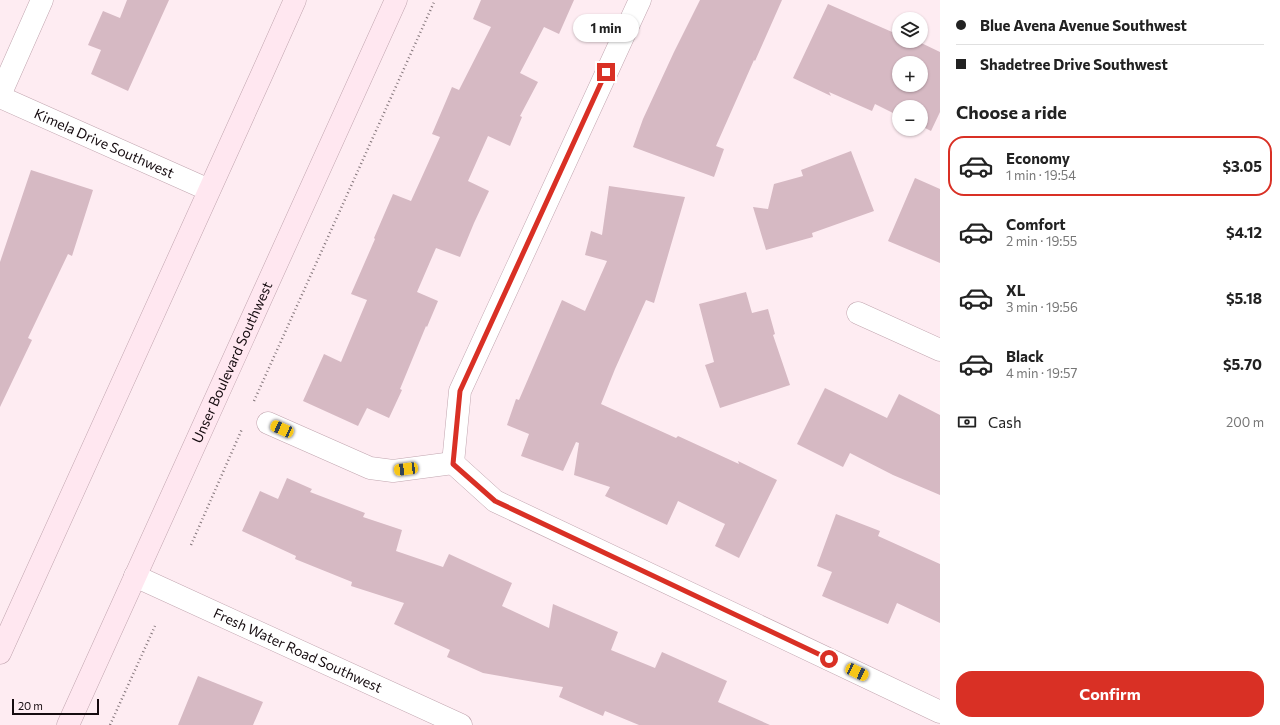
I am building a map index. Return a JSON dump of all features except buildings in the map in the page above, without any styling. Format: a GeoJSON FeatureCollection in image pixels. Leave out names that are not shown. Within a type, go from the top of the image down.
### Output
{"type":"FeatureCollection","features":[{"type":"Feature","properties":{"kind":"main road"},"geometry":{"type":"LineString","coordinates":[[0,653],[295,0]]}},
{"type":"Feature","properties":{"kind":"main road","name":"Unser Boulevard Southwest"},"geometry":{"type":"LineString","coordinates":[[68,725],[396,0]]}},
{"type":"Feature","properties":{"kind":"street"},"geometry":{"type":"LineString","coordinates":[[0,96],[42,0]]}},
{"type":"Feature","properties":{"kind":"street"},"geometry":{"type":"LineString","coordinates":[[453,464],[460,391],[640,0]]}},
{"type":"Feature","properties":{"kind":"street","name":"Kimela Drive Southwest"},"geometry":{"type":"LineString","coordinates":[[0,96],[209,190]]}},
{"type":"Feature","properties":{"kind":"street"},"geometry":{"type":"LineString","coordinates":[[858,313],[940,350]]}},
{"type":"Feature","properties":{"kind":"street"},"geometry":{"type":"LineString","coordinates":[[268,423],[370,468],[393,471],[453,464],[495,501],[940,712]]}},
{"type":"Feature","properties":{"kind":"street","name":"Fresh Water Road Southwest"},"geometry":{"type":"LineString","coordinates":[[135,576],[462,725]]}},
{"type":"Feature","properties":{"kind":"path"},"geometry":{"type":"LineString","coordinates":[[252,406],[435,0]]}},
{"type":"Feature","properties":{"kind":"path"},"geometry":{"type":"LineString","coordinates":[[191,545],[243,427]]}},
{"type":"Feature","properties":{"kind":"path"},"geometry":{"type":"LineString","coordinates":[[110,725],[155,626]]}},
{"type":"Feature","properties":{"kind":"route"},"geometry":{"type":"LineString","coordinates":[[606,72],[460,391],[453,464],[495,501],[829,659]]}}]}
